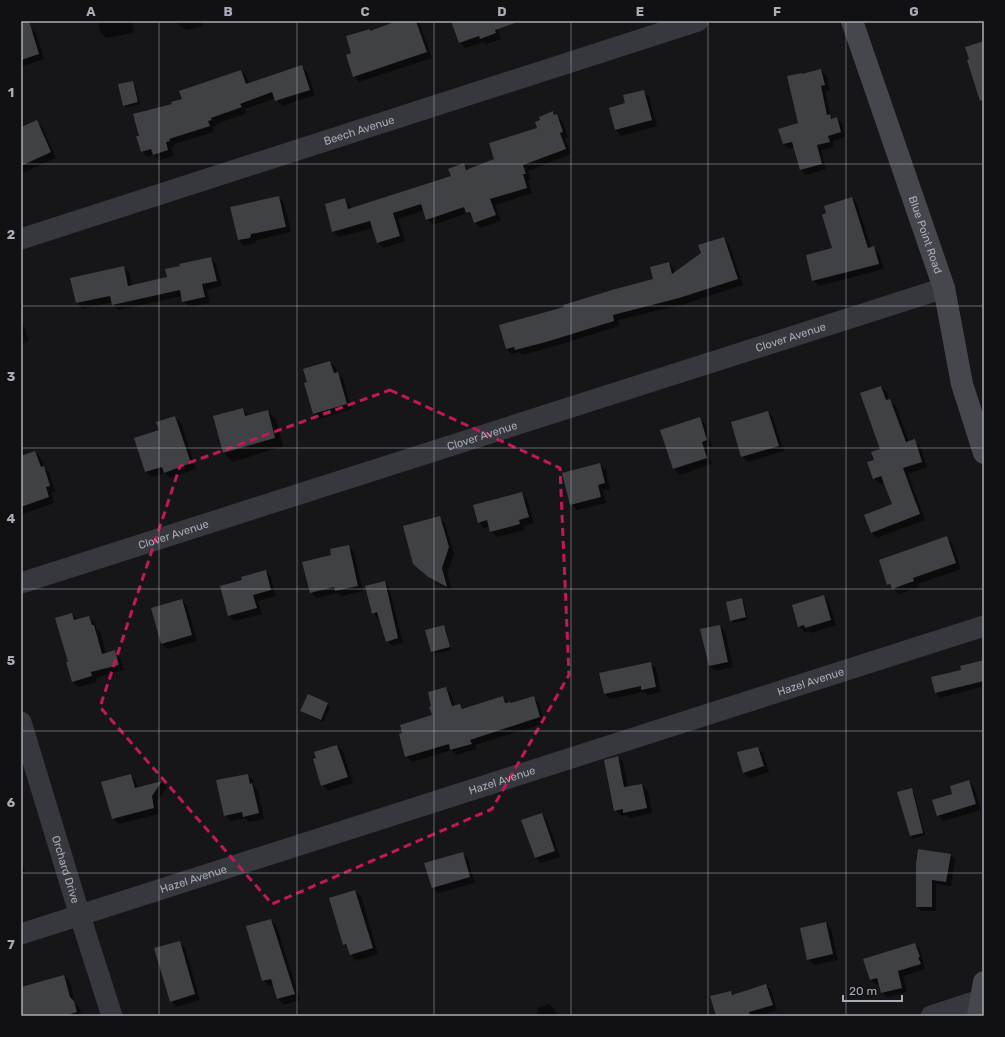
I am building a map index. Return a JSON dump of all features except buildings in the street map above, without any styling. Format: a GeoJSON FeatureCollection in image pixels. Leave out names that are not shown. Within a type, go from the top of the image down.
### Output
{"type":"FeatureCollection","features":[{"type":"Feature","properties":{"kind":"street","name":"Beech Avenue"},"geometry":{"type":"LineString","coordinates":[[21,239],[698,21]]}},
{"type":"Feature","properties":{"kind":"street","name":"Blue Point Road"},"geometry":{"type":"LineString","coordinates":[[852,21],[944,288],[962,384],[984,453]]}},
{"type":"Feature","properties":{"kind":"street","name":"Clover Avenue"},"geometry":{"type":"LineString","coordinates":[[21,583],[944,288]]}},
{"type":"Feature","properties":{"kind":"street","name":"Hazel Avenue"},"geometry":{"type":"LineString","coordinates":[[21,934],[984,626]]}},
{"type":"Feature","properties":{"kind":"street","name":"Orchard Drive"},"geometry":{"type":"LineString","coordinates":[[21,722],[112,1016]]}},
{"type":"Feature","properties":{"kind":"street"},"geometry":{"type":"LineString","coordinates":[[931,1016],[980,999]]}},
{"type":"Feature","properties":{"kind":"highlighted area"},"geometry":{"type":"Polygon","coordinates":[[[390,390],[560,468],[569,675],[492,809],[272,904],[100,707],[180,466],[390,390]]]}}]}
